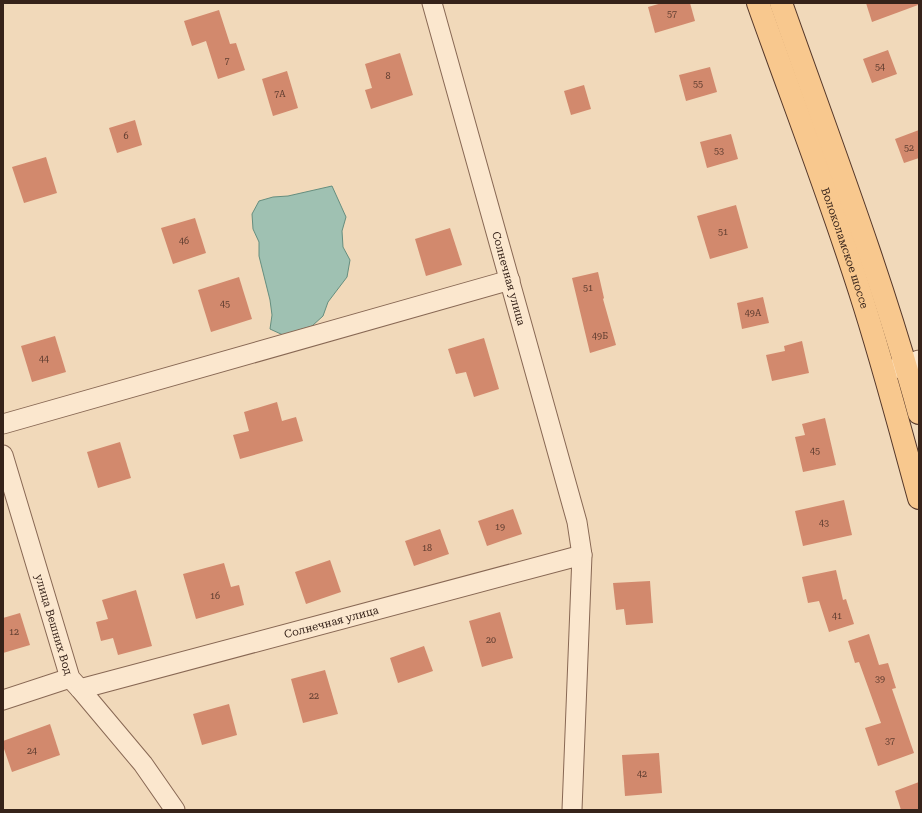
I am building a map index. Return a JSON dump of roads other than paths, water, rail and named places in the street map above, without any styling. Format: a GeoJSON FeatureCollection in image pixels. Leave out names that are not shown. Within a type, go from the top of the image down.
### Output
{"type":"FeatureCollection","features":[{"type":"Feature","properties":{"kind":"main road","name":"Волоколамское шоссе"},"geometry":{"type":"LineString","coordinates":[[758,3],[859,291],[884,372],[919,498]]}},
{"type":"Feature","properties":{"kind":"main road","name":"Волоколамское шоссе"},"geometry":{"type":"LineString","coordinates":[[781,3],[880,283],[912,363],[919,414]]}},
{"type":"Feature","properties":{"kind":"street","name":"Солнечная улица"},"geometry":{"type":"LineString","coordinates":[[432,3],[575,515],[582,555],[572,810]]}},
{"type":"Feature","properties":{"kind":"street"},"geometry":{"type":"LineString","coordinates":[[3,424],[510,280]]}},
{"type":"Feature","properties":{"kind":"street"},"geometry":{"type":"LineString","coordinates":[[884,372],[912,363]]}},
{"type":"Feature","properties":{"kind":"street","name":"улица Вешних Вод"},"geometry":{"type":"LineString","coordinates":[[3,455],[75,684],[143,764],[175,810]]}},
{"type":"Feature","properties":{"kind":"street","name":"Солнечная улица"},"geometry":{"type":"LineString","coordinates":[[3,700],[75,684],[582,555]]}}]}
